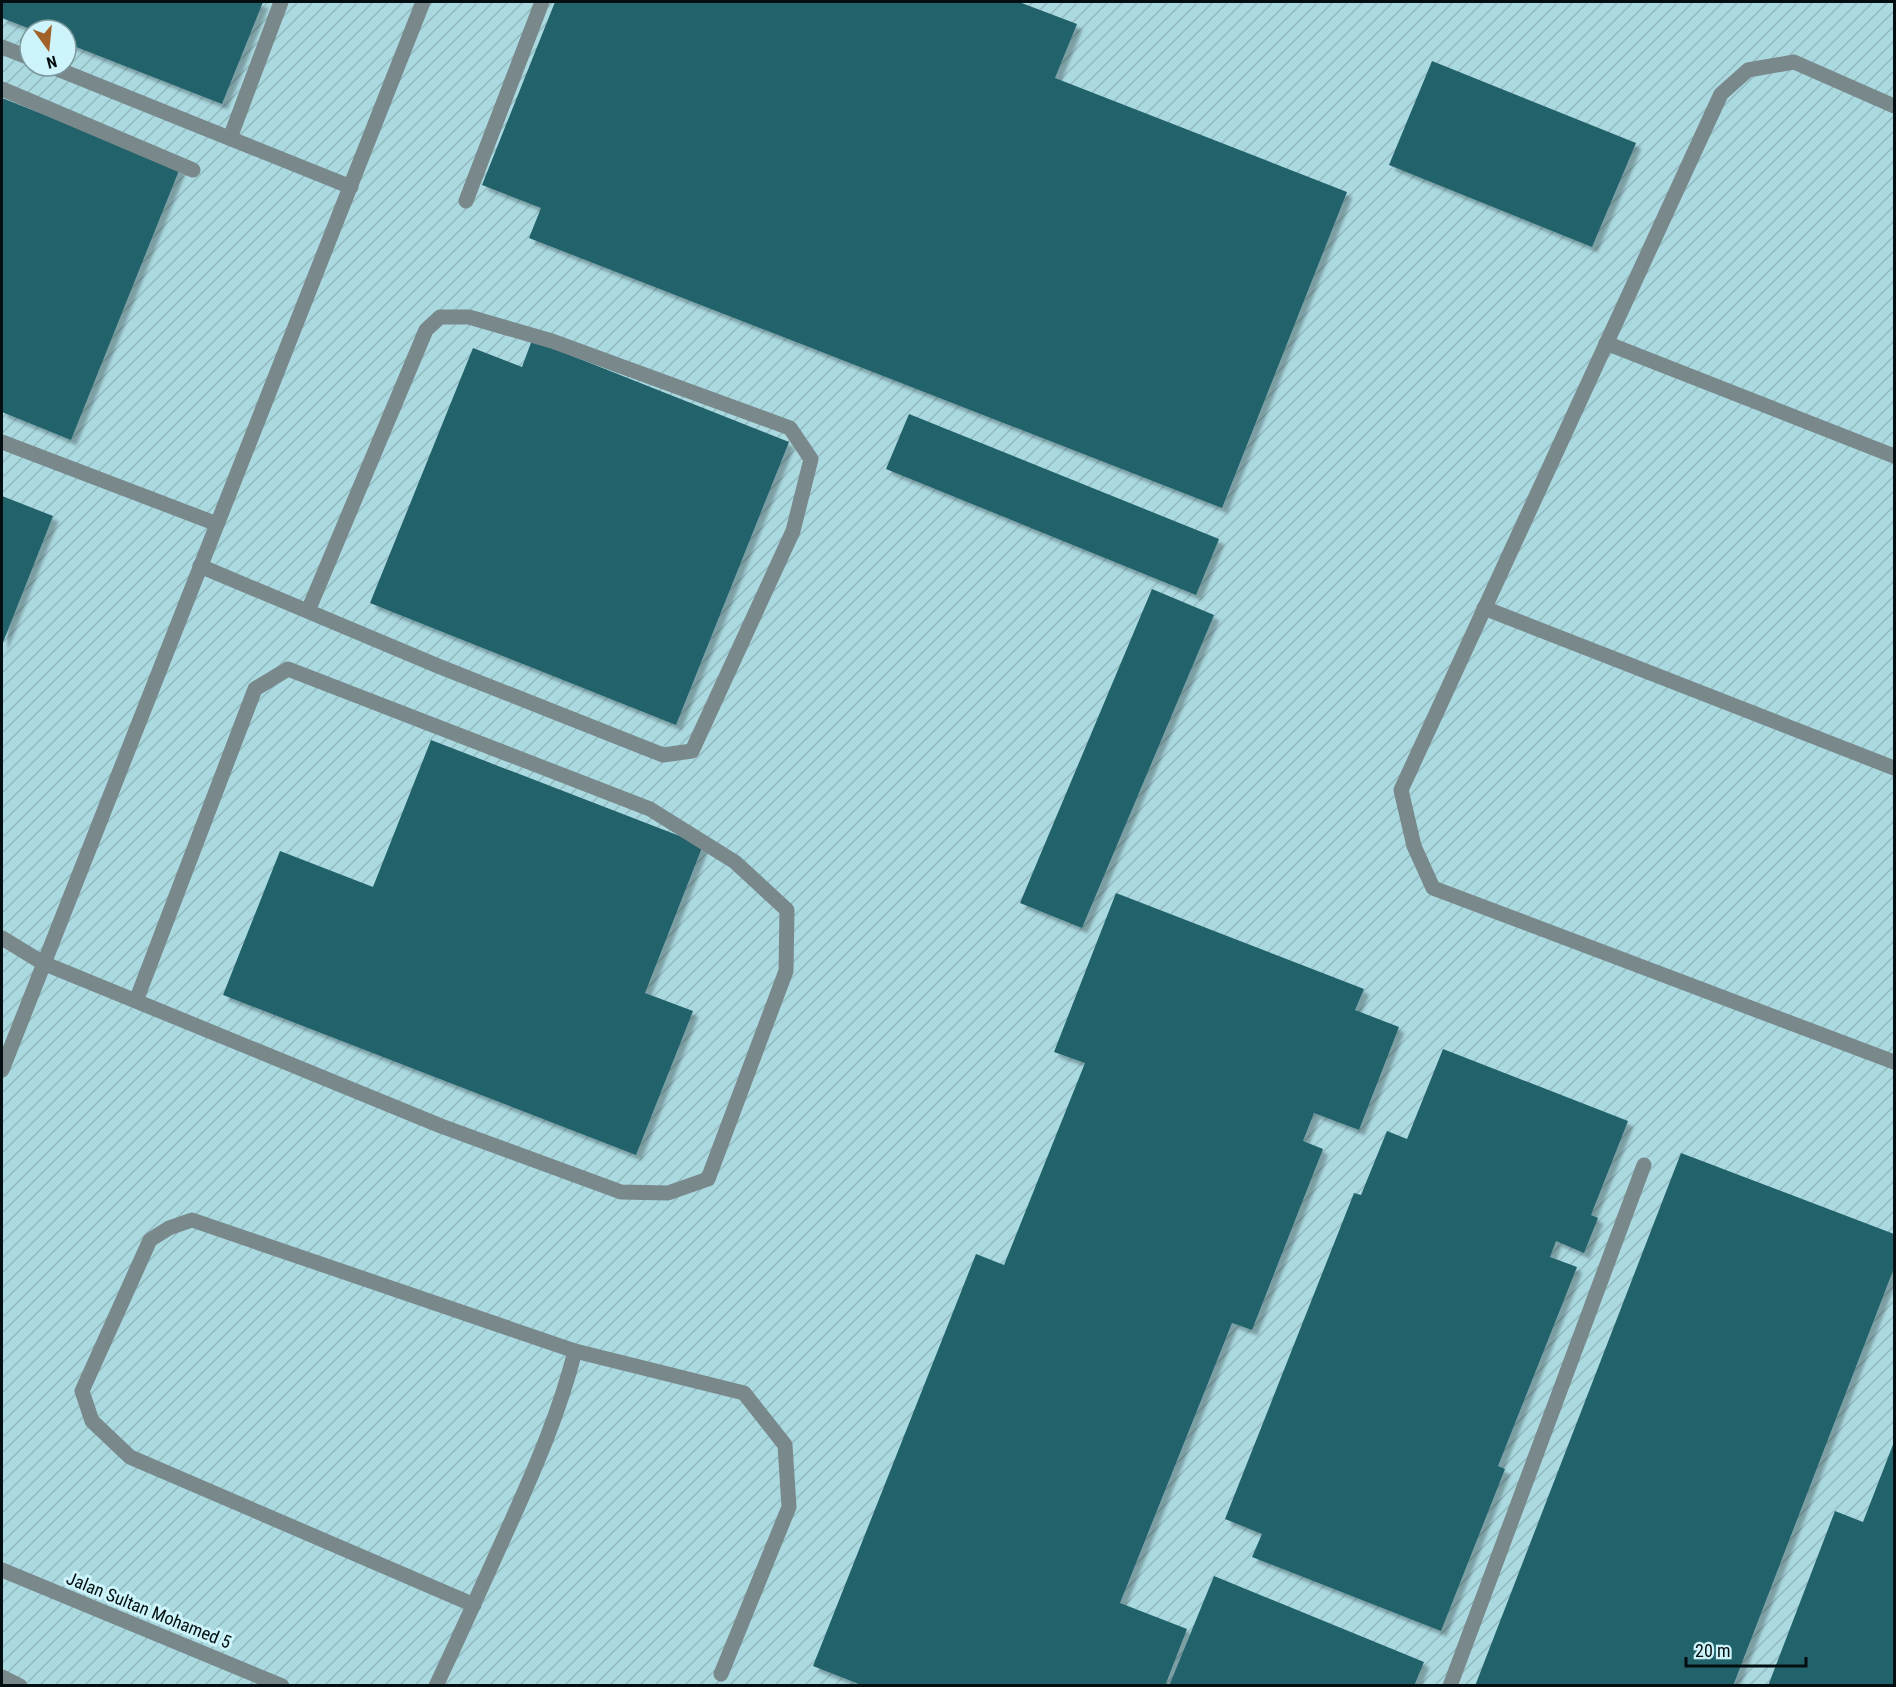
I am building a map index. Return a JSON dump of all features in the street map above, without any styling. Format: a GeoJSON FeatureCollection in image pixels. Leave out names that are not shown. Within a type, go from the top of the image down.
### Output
{"type":"FeatureCollection","features":[{"type":"Feature","properties":{"kind":"street"},"geometry":{"type":"LineString","coordinates":[[230,138],[281,2]]}},
{"type":"Feature","properties":{"kind":"street"},"geometry":{"type":"LineString","coordinates":[[2,1070],[423,2]]}},
{"type":"Feature","properties":{"kind":"street"},"geometry":{"type":"LineString","coordinates":[[466,201],[542,2]]}},
{"type":"Feature","properties":{"kind":"street"},"geometry":{"type":"LineString","coordinates":[[2,47],[18,53]]}},
{"type":"Feature","properties":{"kind":"street"},"geometry":{"type":"LineString","coordinates":[[1894,106],[1794,62],[1748,70],[1721,94],[1401,790],[1414,846],[1433,888],[1894,1062]]}},
{"type":"Feature","properties":{"kind":"street"},"geometry":{"type":"LineString","coordinates":[[78,77],[351,187]]}},
{"type":"Feature","properties":{"kind":"street"},"geometry":{"type":"LineString","coordinates":[[2,89],[193,170]]}},
{"type":"Feature","properties":{"kind":"street"},"geometry":{"type":"LineString","coordinates":[[200,566],[438,666],[663,755],[692,751],[793,531],[811,459],[790,428],[552,340],[469,317],[440,317],[426,330],[308,611]]}},
{"type":"Feature","properties":{"kind":"street"},"geometry":{"type":"LineString","coordinates":[[1606,343],[1894,456]]}},
{"type":"Feature","properties":{"kind":"street"},"geometry":{"type":"LineString","coordinates":[[2,442],[217,524]]}},
{"type":"Feature","properties":{"kind":"street"},"geometry":{"type":"LineString","coordinates":[[1485,609],[1894,768]]}},
{"type":"Feature","properties":{"kind":"street"},"geometry":{"type":"LineString","coordinates":[[2,938],[43,963],[441,1126],[621,1192],[668,1193],[708,1179],[786,971],[787,910],[735,862],[650,809],[288,669],[255,689],[136,1001]]}},
{"type":"Feature","properties":{"kind":"street"},"geometry":{"type":"LineString","coordinates":[[1450,1686],[1644,1165]]}},
{"type":"Feature","properties":{"kind":"street"},"geometry":{"type":"LineString","coordinates":[[474,1605],[130,1457],[92,1421],[82,1391],[150,1240],[169,1228],[192,1220],[575,1351],[744,1394],[785,1445],[789,1507],[721,1674]]}},
{"type":"Feature","properties":{"kind":"street"},"geometry":{"type":"LineString","coordinates":[[436,1686],[548,1438],[565,1391],[575,1351]]}},
{"type":"Feature","properties":{"kind":"street","name":"Jalan Sultan Mohamed 5"},"geometry":{"type":"LineString","coordinates":[[2,1570],[282,1686]]}},
{"type":"Feature","properties":{"kind":"street"},"geometry":{"type":"LineString","coordinates":[[2,1677],[20,1686]]}},
{"type":"Feature","properties":{"kind":"shaded area"},"geometry":{"type":"Polygon","coordinates":[[[2,2],[1894,2],[1894,1685],[2,1686],[2,2]]]}},
{"type":"Feature","properties":{"kind":"building"},"geometry":{"type":"Polygon","coordinates":[[[2,2],[263,2],[222,104],[78,48],[78,18],[18,18],[18,24],[2,18],[2,2]]]}},
{"type":"Feature","properties":{"kind":"building"},"geometry":{"type":"Polygon","coordinates":[[[555,2],[1019,2],[1077,24],[1055,78],[1347,192],[1222,508],[529,238],[541,208],[482,185],[555,2]]]}},
{"type":"Feature","properties":{"kind":"building"},"geometry":{"type":"Polygon","coordinates":[[[1432,61],[1636,143],[1592,247],[1389,165],[1432,61]]]}},
{"type":"Feature","properties":{"kind":"building"},"geometry":{"type":"Polygon","coordinates":[[[2,98],[180,168],[71,440],[2,412],[2,98]]]}},
{"type":"Feature","properties":{"kind":"building"},"geometry":{"type":"Polygon","coordinates":[[[532,340],[789,442],[676,725],[370,603],[473,348],[522,367],[532,340]]]}},
{"type":"Feature","properties":{"kind":"building"},"geometry":{"type":"Polygon","coordinates":[[[909,414],[1219,539],[1196,595],[886,469],[909,414]]]}},
{"type":"Feature","properties":{"kind":"building"},"geometry":{"type":"Polygon","coordinates":[[[2,496],[53,516],[2,645],[2,496]]]}},
{"type":"Feature","properties":{"kind":"building"},"geometry":{"type":"Polygon","coordinates":[[[1152,589],[1214,615],[1082,928],[1020,903],[1152,589]]]}},
{"type":"Feature","properties":{"kind":"building"},"geometry":{"type":"Polygon","coordinates":[[[431,740],[703,845],[645,993],[693,1011],[636,1155],[223,995],[280,851],[373,887],[431,740]]]}},
{"type":"Feature","properties":{"kind":"building"},"geometry":{"type":"Polygon","coordinates":[[[1116,893],[1364,989],[1355,1010],[1399,1027],[1359,1130],[1314,1113],[1303,1141],[1323,1149],[1252,1330],[1232,1323],[1120,1603],[1187,1629],[1165,1686],[864,1686],[813,1666],[976,1254],[1004,1265],[1085,1063],[1054,1052],[1116,893]]]}},
{"type":"Feature","properties":{"kind":"building"},"geometry":{"type":"Polygon","coordinates":[[[1443,1049],[1628,1121],[1591,1215],[1598,1218],[1584,1253],[1556,1241],[1550,1257],[1577,1267],[1498,1466],[1505,1469],[1441,1631],[1252,1557],[1262,1534],[1225,1519],[1354,1193],[1361,1195],[1387,1131],[1407,1139],[1443,1049]]]}},
{"type":"Feature","properties":{"kind":"building"},"geometry":{"type":"Polygon","coordinates":[[[1681,1153],[1894,1234],[1894,1268],[1733,1686],[1475,1686],[1681,1153]]]}},
{"type":"Feature","properties":{"kind":"building"},"geometry":{"type":"Polygon","coordinates":[[[1894,1442],[1894,1686],[1768,1686],[1835,1511],[1863,1522],[1894,1442]]]}},
{"type":"Feature","properties":{"kind":"building"},"geometry":{"type":"Polygon","coordinates":[[[1214,1576],[1424,1662],[1414,1686],[1169,1686],[1214,1576]]]}}]}
